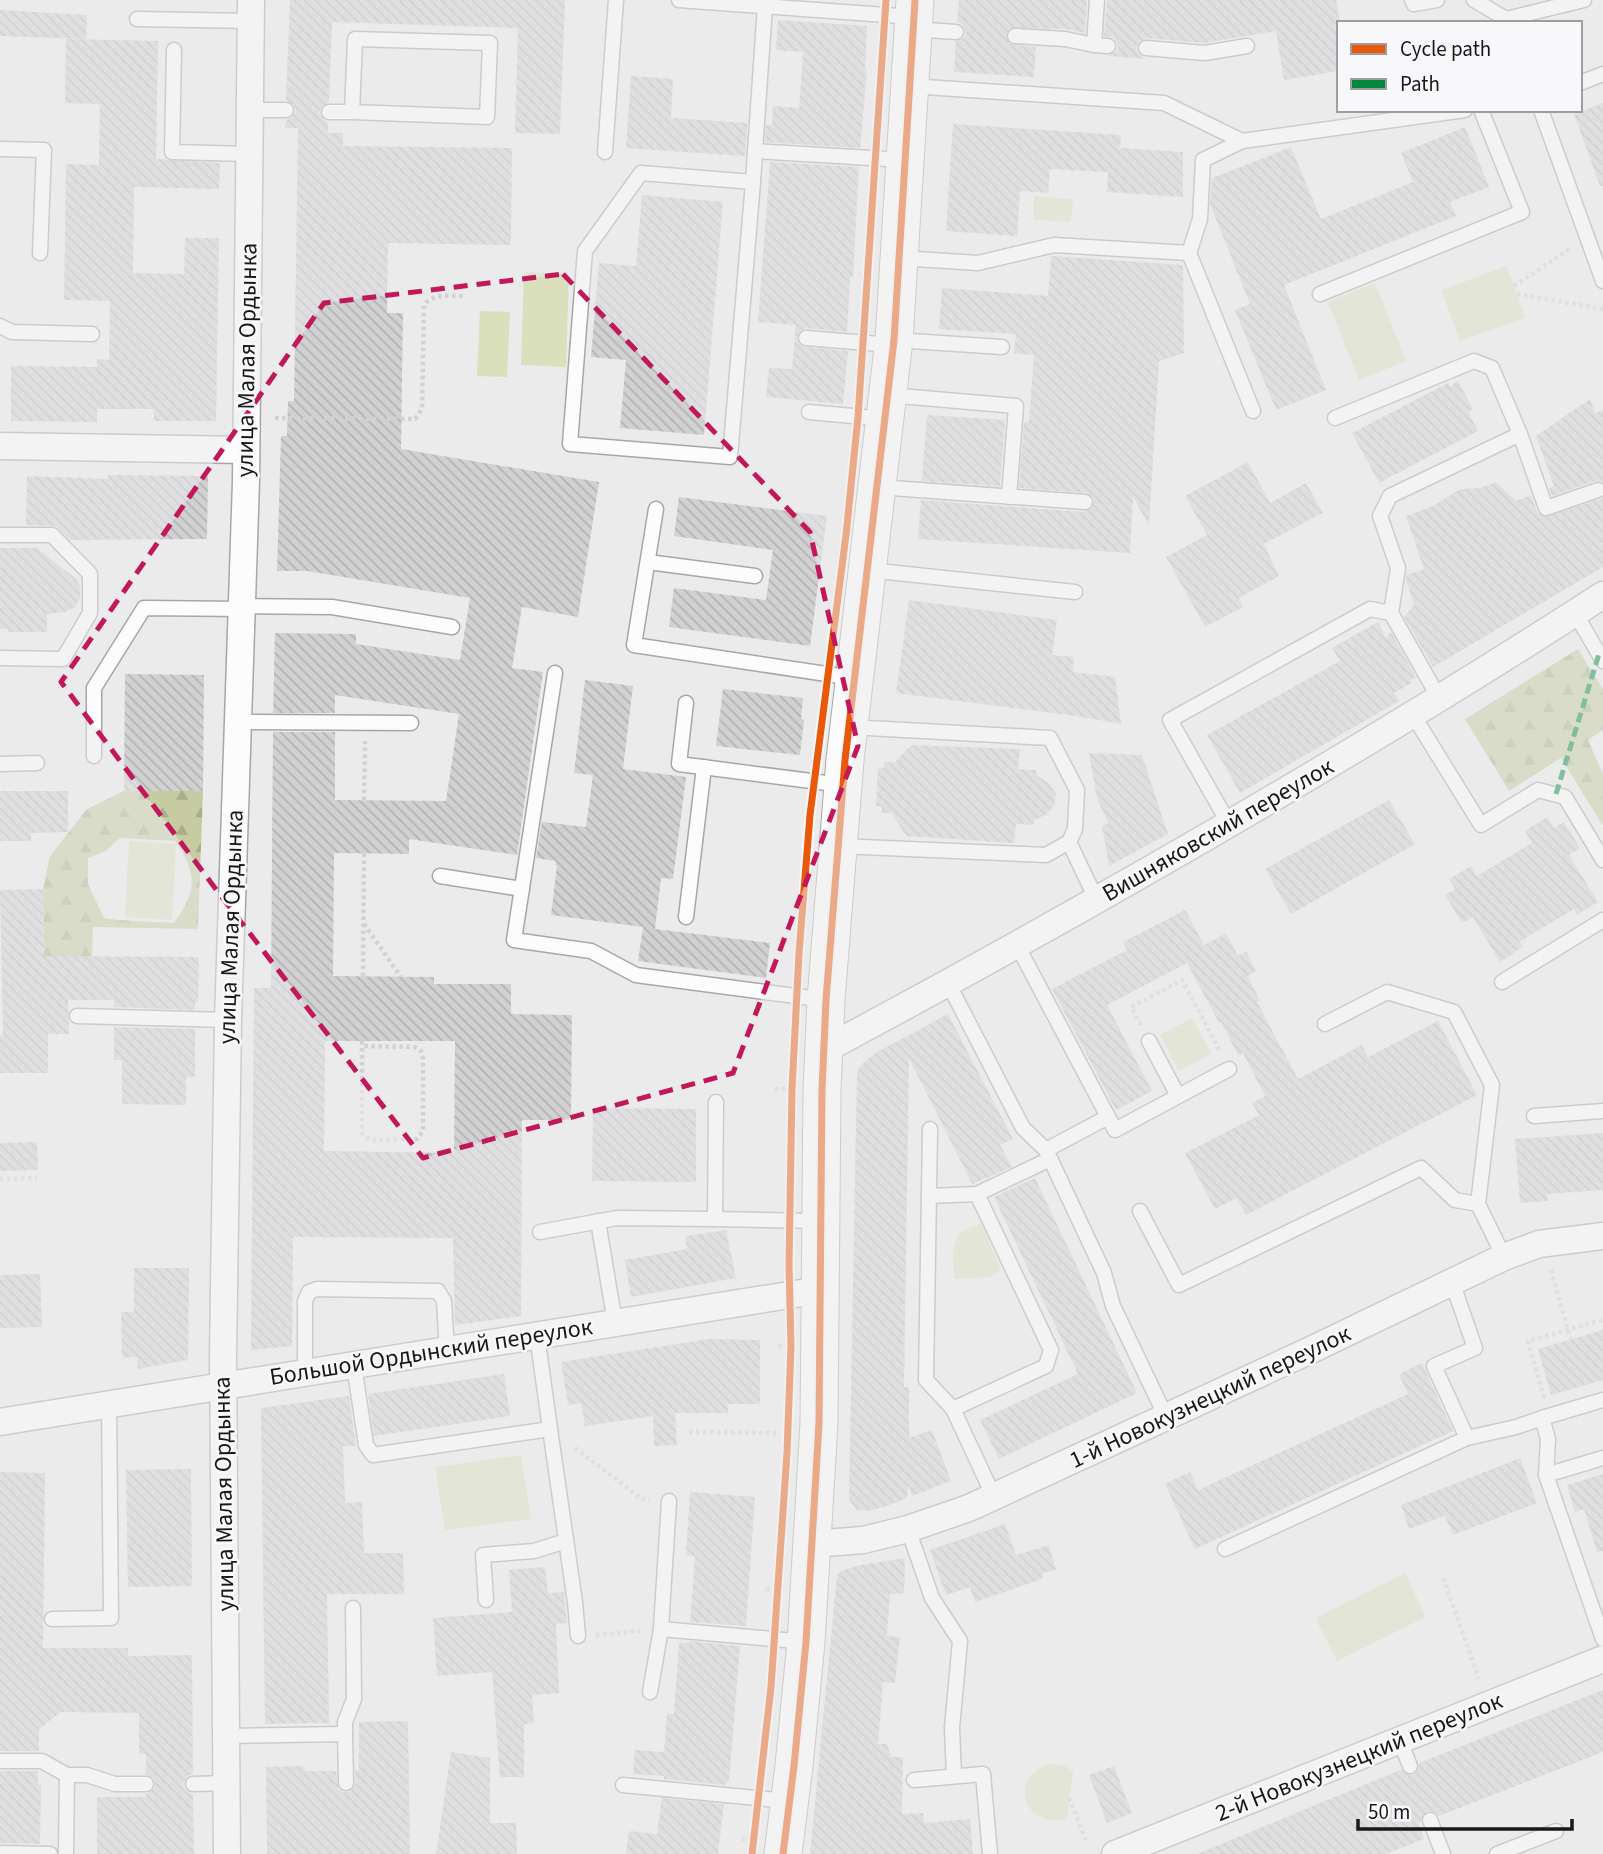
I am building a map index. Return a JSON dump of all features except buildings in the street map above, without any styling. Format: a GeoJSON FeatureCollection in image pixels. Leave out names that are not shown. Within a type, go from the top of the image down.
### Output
{"type":"FeatureCollection","features":[{"type":"Feature","properties":{"kind":"street","name":"улица Малая Ордынка"},"geometry":{"type":"LineString","coordinates":[[227,1854],[222,1385],[228,1020],[246,450],[251,11]]}},
{"type":"Feature","properties":{"kind":"street"},"geometry":{"type":"LineString","coordinates":[[768,1850],[790,1641],[812,1544],[819,1423],[805,1293],[822,1221],[826,1000],[837,846],[894,342],[914,15]]}},
{"type":"Feature","properties":{"kind":"street"},"geometry":{"type":"LineString","coordinates":[[0,446],[246,450]]}},
{"type":"Feature","properties":{"kind":"street","name":"Вишняковский переулок"},"geometry":{"type":"LineString","coordinates":[[824,1050],[1097,901],[1413,715],[1603,595]]}},
{"type":"Feature","properties":{"kind":"street","name":"1-й Новокузнецкий переулок"},"geometry":{"type":"LineString","coordinates":[[812,1544],[863,1540],[908,1529],[969,1508],[1504,1257],[1539,1244],[1603,1236]]}},
{"type":"Feature","properties":{"kind":"street","name":"Большой Ордынский переулок"},"geometry":{"type":"LineString","coordinates":[[0,1422],[805,1293]]}},
{"type":"Feature","properties":{"kind":"street","name":"2-й Новокузнецкий переулок"},"geometry":{"type":"LineString","coordinates":[[1119,1853],[1603,1659]]}},
{"type":"Feature","properties":{"kind":"lane"},"geometry":{"type":"LineString","coordinates":[[605,152],[616,0]]}},
{"type":"Feature","properties":{"kind":"lane"},"geometry":{"type":"LineString","coordinates":[[679,0],[914,15],[956,32]]}},
{"type":"Feature","properties":{"kind":"lane"},"geometry":{"type":"LineString","coordinates":[[1015,36],[1065,39],[1101,45],[1097,0]]}},
{"type":"Feature","properties":{"kind":"lane"},"geometry":{"type":"LineString","coordinates":[[1412,0],[1414,4],[1437,0]]}},
{"type":"Feature","properties":{"kind":"lane"},"geometry":{"type":"LineString","coordinates":[[1474,0],[1506,19],[1584,0]]}},
{"type":"Feature","properties":{"kind":"lane"},"geometry":{"type":"LineString","coordinates":[[753,182],[641,173],[585,251],[570,444],[730,457],[753,182],[765,6]]}},
{"type":"Feature","properties":{"kind":"lane"},"geometry":{"type":"LineString","coordinates":[[137,19],[251,11]]}},
{"type":"Feature","properties":{"kind":"lane"},"geometry":{"type":"LineString","coordinates":[[329,112],[487,117],[489,43],[355,39],[352,112]]}},
{"type":"Feature","properties":{"kind":"lane"},"geometry":{"type":"LineString","coordinates":[[1146,48],[1205,53],[1247,46]]}},
{"type":"Feature","properties":{"kind":"lane"},"geometry":{"type":"LineString","coordinates":[[174,50],[172,152],[250,154]]}},
{"type":"Feature","properties":{"kind":"lane"},"geometry":{"type":"LineString","coordinates":[[1582,81],[1603,74]]}},
{"type":"Feature","properties":{"kind":"lane"},"geometry":{"type":"LineString","coordinates":[[910,86],[1164,103],[1242,141]]}},
{"type":"Feature","properties":{"kind":"lane"},"geometry":{"type":"LineString","coordinates":[[251,110],[286,110]]}},
{"type":"Feature","properties":{"kind":"lane"},"geometry":{"type":"LineString","coordinates":[[1253,411],[1189,253],[1200,219],[1203,160],[1242,141],[1451,112]]}},
{"type":"Feature","properties":{"kind":"lane"},"geometry":{"type":"LineString","coordinates":[[1320,293],[1522,212],[1482,112]]}},
{"type":"Feature","properties":{"kind":"lane"},"geometry":{"type":"LineString","coordinates":[[1542,112],[1603,281]]}},
{"type":"Feature","properties":{"kind":"lane"},"geometry":{"type":"LineString","coordinates":[[0,149],[44,150],[40,253]]}},
{"type":"Feature","properties":{"kind":"lane"},"geometry":{"type":"LineString","coordinates":[[755,151],[905,160]]}},
{"type":"Feature","properties":{"kind":"lane"},"geometry":{"type":"LineString","coordinates":[[899,258],[978,263],[1054,245],[1189,253]]}},
{"type":"Feature","properties":{"kind":"lane"},"geometry":{"type":"LineString","coordinates":[[0,327],[12,332],[92,334]]}},
{"type":"Feature","properties":{"kind":"lane"},"geometry":{"type":"LineString","coordinates":[[806,338],[1002,347]]}},
{"type":"Feature","properties":{"kind":"lane"},"geometry":{"type":"LineString","coordinates":[[1335,418],[1474,361],[1492,369],[1520,434],[1546,508],[1598,490]]}},
{"type":"Feature","properties":{"kind":"lane"},"geometry":{"type":"LineString","coordinates":[[809,412],[887,407],[1016,406],[1009,496]]}},
{"type":"Feature","properties":{"kind":"lane"},"geometry":{"type":"LineString","coordinates":[[1439,698],[1391,613],[1398,568],[1380,516],[1390,496],[1520,434]]}},
{"type":"Feature","properties":{"kind":"lane"},"geometry":{"type":"LineString","coordinates":[[878,486],[1085,502]]}},
{"type":"Feature","properties":{"kind":"lane"},"geometry":{"type":"LineString","coordinates":[[656,509],[634,645],[855,679]]}},
{"type":"Feature","properties":{"kind":"lane"},"geometry":{"type":"LineString","coordinates":[[0,535],[52,535],[90,574],[90,613],[63,659],[0,658]]}},
{"type":"Feature","properties":{"kind":"lane"},"geometry":{"type":"LineString","coordinates":[[648,562],[755,576]]}},
{"type":"Feature","properties":{"kind":"lane"},"geometry":{"type":"LineString","coordinates":[[868,570],[1075,592]]}},
{"type":"Feature","properties":{"kind":"lane"},"geometry":{"type":"LineString","coordinates":[[94,756],[94,688],[144,608],[332,607],[452,627]]}},
{"type":"Feature","properties":{"kind":"lane"},"geometry":{"type":"LineString","coordinates":[[1228,824],[1170,720],[1370,609],[1391,613]]}},
{"type":"Feature","properties":{"kind":"lane"},"geometry":{"type":"LineString","coordinates":[[1575,613],[1603,661]]}},
{"type":"Feature","properties":{"kind":"lane"},"geometry":{"type":"LineString","coordinates":[[555,673],[514,940],[591,951],[636,975],[826,1000]]}},
{"type":"Feature","properties":{"kind":"lane"},"geometry":{"type":"LineString","coordinates":[[686,703],[679,764],[842,785]]}},
{"type":"Feature","properties":{"kind":"lane"},"geometry":{"type":"LineString","coordinates":[[1413,715],[1481,825],[1538,790],[1565,797],[1603,859]]}},
{"type":"Feature","properties":{"kind":"lane"},"geometry":{"type":"LineString","coordinates":[[238,722],[411,723]]}},
{"type":"Feature","properties":{"kind":"lane"},"geometry":{"type":"LineString","coordinates":[[837,846],[1045,855],[1069,842],[1075,829],[1077,790],[1050,738],[849,726]]}},
{"type":"Feature","properties":{"kind":"lane"},"geometry":{"type":"LineString","coordinates":[[0,764],[37,764]]}},
{"type":"Feature","properties":{"kind":"lane"},"geometry":{"type":"LineString","coordinates":[[686,917],[704,767]]}},
{"type":"Feature","properties":{"kind":"lane"},"geometry":{"type":"LineString","coordinates":[[1069,842],[1097,901]]}},
{"type":"Feature","properties":{"kind":"lane"},"geometry":{"type":"LineString","coordinates":[[439,876],[522,889]]}},
{"type":"Feature","properties":{"kind":"lane"},"geometry":{"type":"LineString","coordinates":[[1502,982],[1603,920]]}},
{"type":"Feature","properties":{"kind":"lane"},"geometry":{"type":"LineString","coordinates":[[1017,945],[1115,1130],[1229,1069]]}},
{"type":"Feature","properties":{"kind":"lane"},"geometry":{"type":"LineString","coordinates":[[948,983],[1023,1128],[1048,1155],[1104,1273],[1113,1306],[1167,1417]]}},
{"type":"Feature","properties":{"kind":"lane"},"geometry":{"type":"LineString","coordinates":[[1325,1024],[1387,992],[1454,1012],[1492,1086],[1478,1204],[1504,1257]]}},
{"type":"Feature","properties":{"kind":"lane"},"geometry":{"type":"LineString","coordinates":[[77,1016],[228,1020]]}},
{"type":"Feature","properties":{"kind":"lane"},"geometry":{"type":"LineString","coordinates":[[1149,1041],[1178,1096]]}},
{"type":"Feature","properties":{"kind":"lane"},"geometry":{"type":"LineString","coordinates":[[715,1219],[716,1102]]}},
{"type":"Feature","properties":{"kind":"lane"},"geometry":{"type":"LineString","coordinates":[[1534,1116],[1603,1111]]}},
{"type":"Feature","properties":{"kind":"lane"},"geometry":{"type":"LineString","coordinates":[[929,1195],[977,1194],[1048,1155],[1108,1117]]}},
{"type":"Feature","properties":{"kind":"lane"},"geometry":{"type":"LineString","coordinates":[[930,1129],[926,1380],[953,1409],[994,1497]]}},
{"type":"Feature","properties":{"kind":"lane"},"geometry":{"type":"LineString","coordinates":[[1140,1211],[1179,1285],[1421,1168],[1455,1200],[1478,1204]]}},
{"type":"Feature","properties":{"kind":"lane"},"geometry":{"type":"LineString","coordinates":[[953,1409],[1046,1366],[1051,1350],[977,1194]]}},
{"type":"Feature","properties":{"kind":"lane"},"geometry":{"type":"LineString","coordinates":[[540,1231],[617,1218],[822,1221]]}},
{"type":"Feature","properties":{"kind":"lane"},"geometry":{"type":"LineString","coordinates":[[598,1221],[615,1323]]}},
{"type":"Feature","properties":{"kind":"lane"},"geometry":{"type":"LineString","coordinates":[[1452,1282],[1475,1348],[1434,1366],[1467,1438]]}},
{"type":"Feature","properties":{"kind":"lane"},"geometry":{"type":"LineString","coordinates":[[305,1373],[305,1301],[309,1292],[317,1289],[438,1291],[444,1301],[447,1350]]}},
{"type":"Feature","properties":{"kind":"lane"},"geometry":{"type":"LineString","coordinates":[[537,1335],[578,1636]]}},
{"type":"Feature","properties":{"kind":"lane"},"geometry":{"type":"LineString","coordinates":[[354,1365],[366,1446],[373,1455],[550,1429]]}},
{"type":"Feature","properties":{"kind":"lane"},"geometry":{"type":"LineString","coordinates":[[1225,1549],[1467,1438],[1516,1427],[1603,1400]]}},
{"type":"Feature","properties":{"kind":"lane"},"geometry":{"type":"LineString","coordinates":[[52,1619],[111,1618],[109,1404]]}},
{"type":"Feature","properties":{"kind":"lane"},"geometry":{"type":"LineString","coordinates":[[1545,1417],[1548,1439],[1546,1475],[1603,1639]]}},
{"type":"Feature","properties":{"kind":"lane"},"geometry":{"type":"LineString","coordinates":[[1546,1475],[1603,1458]]}},
{"type":"Feature","properties":{"kind":"lane"},"geometry":{"type":"LineString","coordinates":[[650,1692],[660,1629],[669,1501]]}},
{"type":"Feature","properties":{"kind":"lane"},"geometry":{"type":"LineString","coordinates":[[908,1529],[932,1598],[960,1641],[952,1728],[954,1776]]}},
{"type":"Feature","properties":{"kind":"lane"},"geometry":{"type":"LineString","coordinates":[[486,1600],[483,1555],[534,1551],[566,1541]]}},
{"type":"Feature","properties":{"kind":"lane"},"geometry":{"type":"LineString","coordinates":[[346,1783],[345,1722],[354,1699],[353,1608]]}},
{"type":"Feature","properties":{"kind":"lane"},"geometry":{"type":"LineString","coordinates":[[660,1629],[790,1641]]}},
{"type":"Feature","properties":{"kind":"lane"},"geometry":{"type":"LineString","coordinates":[[226,1736],[345,1734]]}},
{"type":"Feature","properties":{"kind":"lane"},"geometry":{"type":"LineString","coordinates":[[1400,1741],[1410,1766]]}},
{"type":"Feature","properties":{"kind":"lane"},"geometry":{"type":"LineString","coordinates":[[0,1760],[42,1761],[67,1774],[87,1774],[115,1784],[146,1784]]}},
{"type":"Feature","properties":{"kind":"lane"},"geometry":{"type":"LineString","coordinates":[[66,1854],[67,1774]]}},
{"type":"Feature","properties":{"kind":"lane"},"geometry":{"type":"LineString","coordinates":[[914,1780],[983,1774],[990,1854]]}},
{"type":"Feature","properties":{"kind":"lane"},"geometry":{"type":"LineString","coordinates":[[193,1784],[227,1783]]}},
{"type":"Feature","properties":{"kind":"lane"},"geometry":{"type":"LineString","coordinates":[[622,1785],[774,1800]]}},
{"type":"Feature","properties":{"kind":"lane"},"geometry":{"type":"LineString","coordinates":[[1430,1820],[1443,1854]]}},
{"type":"Feature","properties":{"kind":"lane"},"geometry":{"type":"LineString","coordinates":[[1497,1854],[1556,1831]]}},
{"type":"Feature","properties":{"kind":"lane"},"geometry":{"type":"LineString","coordinates":[[0,1853],[50,1854]]}},
{"type":"Feature","properties":{"kind":"path"},"geometry":{"type":"LineString","coordinates":[[1514,286],[1587,237]]}},
{"type":"Feature","properties":{"kind":"path"},"geometry":{"type":"LineString","coordinates":[[1517,294],[1603,309]]}},
{"type":"Feature","properties":{"kind":"path"},"geometry":{"type":"LineString","coordinates":[[275,418],[415,419],[422,409],[424,305],[432,297],[463,296]]}},
{"type":"Feature","properties":{"kind":"path"},"geometry":{"type":"LineString","coordinates":[[364,800],[365,723]]}},
{"type":"Feature","properties":{"kind":"path"},"geometry":{"type":"LineString","coordinates":[[363,976],[364,853]]}},
{"type":"Feature","properties":{"kind":"path"},"geometry":{"type":"LineString","coordinates":[[363,923],[401,977]]}},
{"type":"Feature","properties":{"kind":"path"},"geometry":{"type":"LineString","coordinates":[[1149,1041],[1131,1007],[1182,980],[1229,1069]]}},
{"type":"Feature","properties":{"kind":"path"},"geometry":{"type":"LineString","coordinates":[[362,1044],[401,1044],[418,1048],[424,1058],[423,1132],[414,1140],[370,1140],[363,1134],[362,1044]]}},
{"type":"Feature","properties":{"kind":"path"},"geometry":{"type":"LineString","coordinates":[[792,1077],[792,1102]]}},
{"type":"Feature","properties":{"kind":"path"},"geometry":{"type":"LineString","coordinates":[[0,1179],[37,1178]]}},
{"type":"Feature","properties":{"kind":"path"},"geometry":{"type":"LineString","coordinates":[[1551,1269],[1571,1340]]}},
{"type":"Feature","properties":{"kind":"path"},"geometry":{"type":"LineString","coordinates":[[790,1359],[805,1293]]}},
{"type":"Feature","properties":{"kind":"path"},"geometry":{"type":"LineString","coordinates":[[1545,1417],[1528,1341],[1603,1320]]}},
{"type":"Feature","properties":{"kind":"path"},"geometry":{"type":"LineString","coordinates":[[550,1429],[642,1499],[669,1501]]}},
{"type":"Feature","properties":{"kind":"path"},"geometry":{"type":"LineString","coordinates":[[689,1432],[776,1433]]}},
{"type":"Feature","properties":{"kind":"path"},"geometry":{"type":"LineString","coordinates":[[779,1578],[790,1641]]}},
{"type":"Feature","properties":{"kind":"path"},"geometry":{"type":"LineString","coordinates":[[1443,1578],[1480,1684]]}},
{"type":"Feature","properties":{"kind":"path"},"geometry":{"type":"LineString","coordinates":[[578,1636],[639,1631]]}},
{"type":"Feature","properties":{"kind":"path"},"geometry":{"type":"LineString","coordinates":[[1069,1798],[1086,1841]]}},
{"type":"Feature","properties":{"kind":"path"},"geometry":{"type":"LineString","coordinates":[[768,1850],[774,1800]]}},
{"type":"Feature","properties":{"kind":"highlighted area"},"geometry":{"type":"Polygon","coordinates":[[[563,274],[810,532],[858,746],[733,1073],[423,1158],[221,896],[61,682],[324,303],[563,274]]]}},
{"type":"Feature","properties":{"kind":"green space"},"geometry":{"type":"Polygon","coordinates":[[[1034,196],[1073,199],[1071,222],[1033,220],[1034,196]]]}},
{"type":"Feature","properties":{"kind":"green space"},"geometry":{"type":"Polygon","coordinates":[[[1507,266],[1525,318],[1460,341],[1441,290],[1507,266]]]}},
{"type":"Feature","properties":{"kind":"green space"},"geometry":{"type":"Polygon","coordinates":[[[524,272],[569,274],[566,367],[521,365],[524,272]]]}},
{"type":"Feature","properties":{"kind":"green space"},"geometry":{"type":"Polygon","coordinates":[[[1375,283],[1406,361],[1359,380],[1328,302],[1375,283]]]}},
{"type":"Feature","properties":{"kind":"green space"},"geometry":{"type":"Polygon","coordinates":[[[480,311],[510,312],[507,377],[477,376],[480,311]]]}},
{"type":"Feature","properties":{"kind":"green space"},"geometry":{"type":"Polygon","coordinates":[[[1578,649],[1603,689],[1603,730],[1588,740],[1603,774],[1603,826],[1561,758],[1509,791],[1465,719],[1578,649]]]}},
{"type":"Feature","properties":{"kind":"green space"},"geometry":{"type":"Polygon","coordinates":[[[124,791],[203,791],[198,929],[93,927],[92,956],[44,959],[43,889],[50,856],[87,809],[124,791]],[[120,838],[106,851],[88,858],[88,884],[104,918],[174,923],[187,901],[192,882],[188,863],[175,841],[120,838]]]}},
{"type":"Feature","properties":{"kind":"green space"},"geometry":{"type":"Polygon","coordinates":[[[129,841],[176,844],[172,920],[125,917],[129,841]]]}},
{"type":"Feature","properties":{"kind":"green space"},"geometry":{"type":"Polygon","coordinates":[[[1192,1018],[1211,1054],[1179,1071],[1160,1035],[1192,1018]]]}},
{"type":"Feature","properties":{"kind":"green space"},"geometry":{"type":"Polygon","coordinates":[[[981,1224],[1001,1270],[990,1277],[954,1279],[953,1252],[958,1237],[970,1227],[981,1224]]]}},
{"type":"Feature","properties":{"kind":"green space"},"geometry":{"type":"Polygon","coordinates":[[[521,1455],[531,1519],[445,1530],[435,1467],[521,1455]]]}},
{"type":"Feature","properties":{"kind":"green space"},"geometry":{"type":"Polygon","coordinates":[[[1405,1573],[1426,1617],[1337,1661],[1315,1618],[1405,1573]]]}},
{"type":"Feature","properties":{"kind":"green space"},"geometry":{"type":"Polygon","coordinates":[[[1051,1764],[1063,1765],[1073,1771],[1067,1819],[1039,1817],[1026,1800],[1025,1789],[1029,1779],[1037,1770],[1051,1764]]]}},
{"type":"Feature","properties":{"kind":"marked path"},"geometry":{"type":"LineString","coordinates":[[1556,794],[1599,654]]}},
{"type":"Feature","properties":{"kind":"cycle path"},"geometry":{"type":"LineString","coordinates":[[752,1854],[771,1687],[787,1453],[791,1346],[789,1265],[792,1089],[799,953],[810,815],[846,535],[858,417],[886,0]]}},
{"type":"Feature","properties":{"kind":"cycle path"},"geometry":{"type":"LineString","coordinates":[[783,1854],[806,1642],[819,1423],[822,1090],[826,1000],[845,760],[894,340],[915,0]]}}]}
